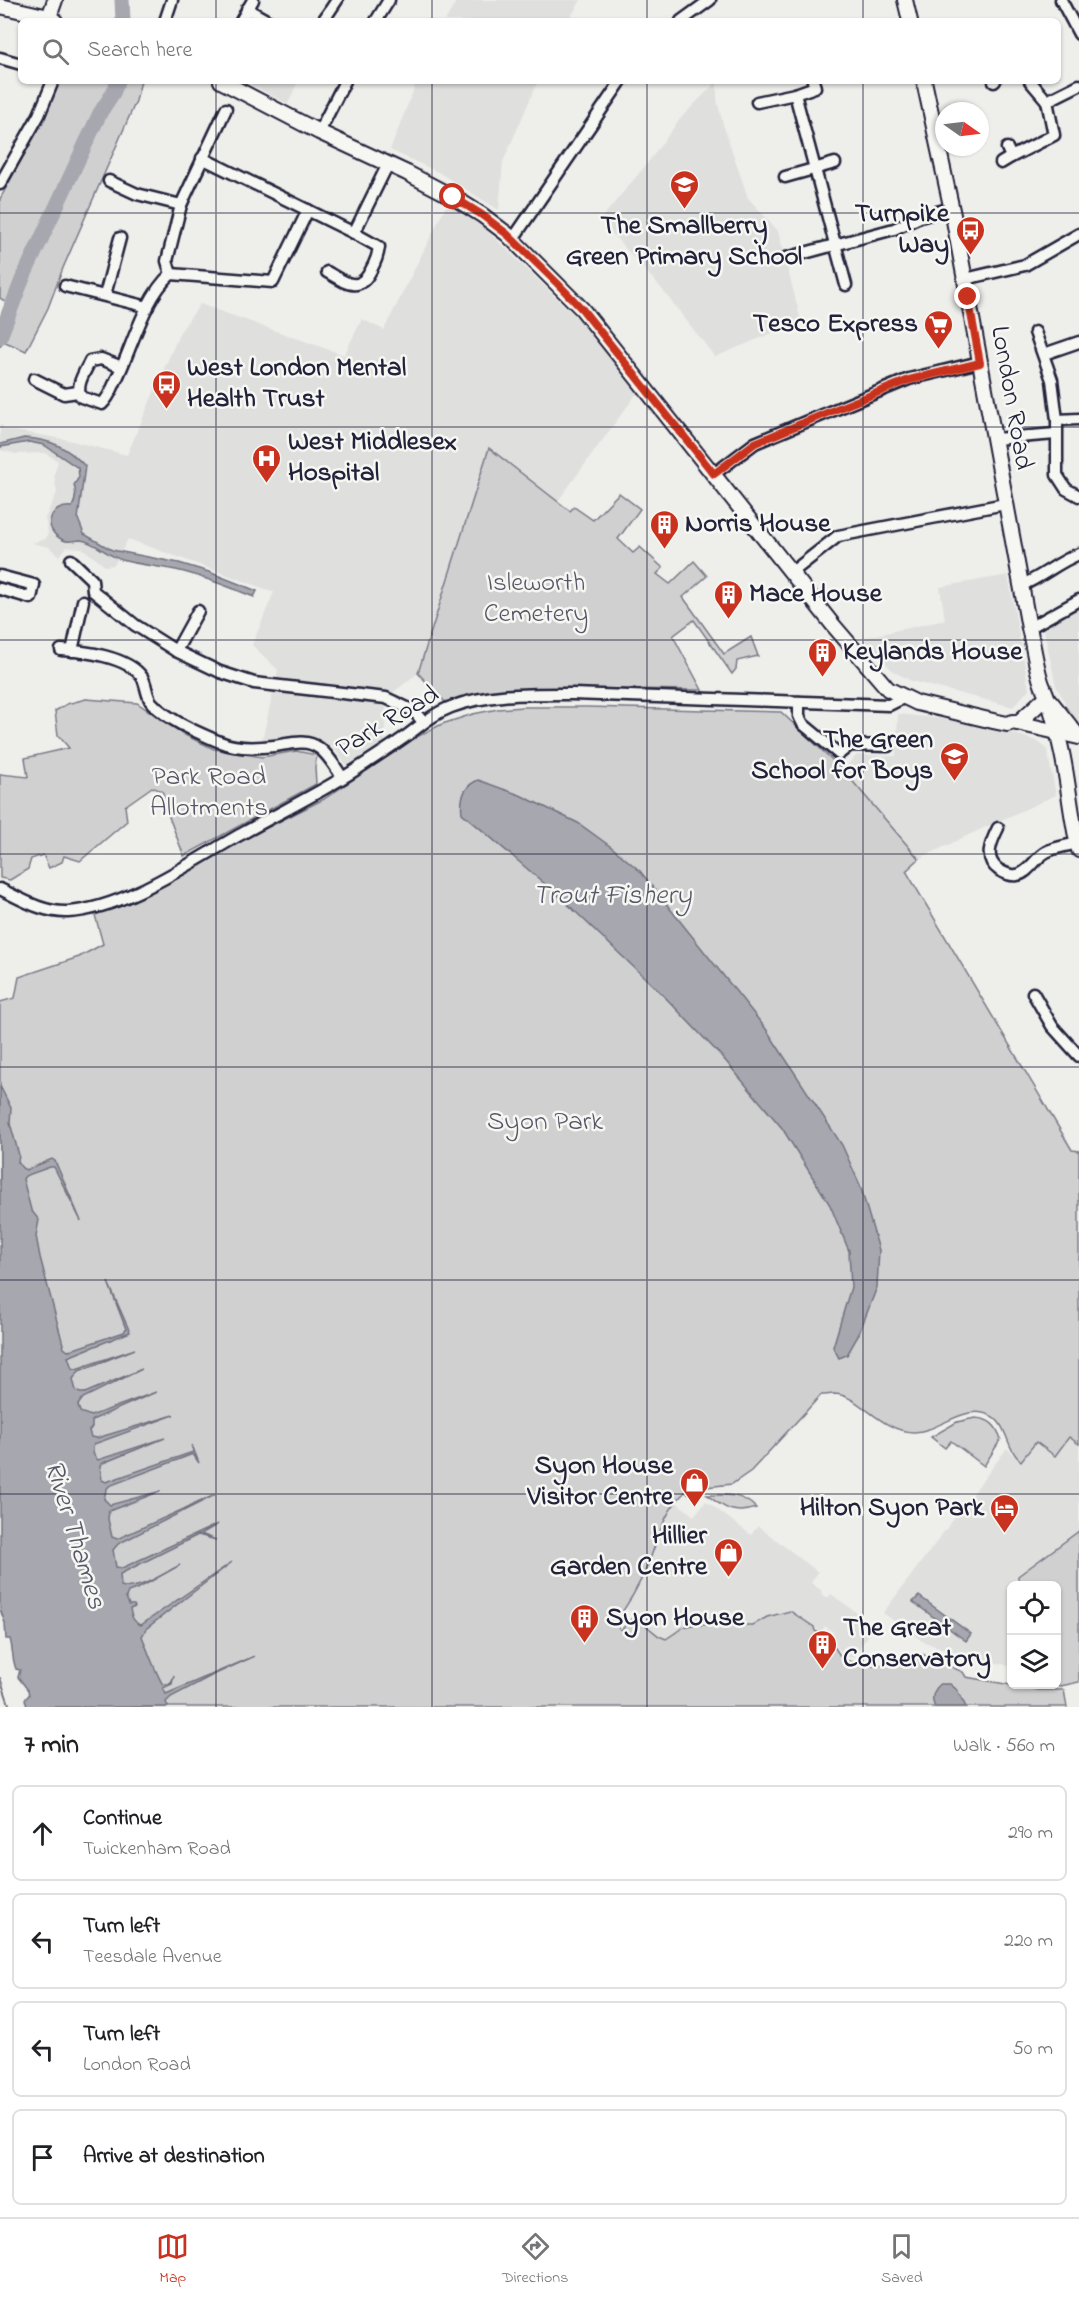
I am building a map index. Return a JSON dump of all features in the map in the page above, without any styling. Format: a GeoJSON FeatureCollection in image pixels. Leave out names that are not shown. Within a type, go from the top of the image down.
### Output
{"type":"FeatureCollection","features":[{"type":"Feature","properties":{"kind":"main road"},"geometry":{"type":"LineString","coordinates":[[52,18],[55,0]]}},
{"type":"Feature","properties":{"kind":"main road"},"geometry":{"type":"LineString","coordinates":[[905,0],[909,18]]}},
{"type":"Feature","properties":{"kind":"main road"},"geometry":{"type":"LineString","coordinates":[[0,6],[48,18]]}},
{"type":"Feature","properties":{"kind":"main road"},"geometry":{"type":"LineString","coordinates":[[227,84],[319,132],[388,164],[477,212],[513,239],[582,309],[791,573],[888,689],[903,698],[926,706],[1013,723],[1079,743]]}},
{"type":"Feature","properties":{"kind":"main road","name":"London Road"},"geometry":{"type":"LineString","coordinates":[[925,84],[965,279],[1029,628],[1052,733],[1071,796],[1070,808],[1078,846]]}},
{"type":"Feature","properties":{"kind":"main road"},"geometry":{"type":"LineString","coordinates":[[1013,723],[1045,696],[1079,736]]}},
{"type":"Feature","properties":{"kind":"main road"},"geometry":{"type":"LineString","coordinates":[[1052,733],[1079,736]]}},
{"type":"Feature","properties":{"kind":"street"},"geometry":{"type":"LineString","coordinates":[[166,18],[172,0]]}},
{"type":"Feature","properties":{"kind":"street"},"geometry":{"type":"LineString","coordinates":[[325,18],[337,0]]}},
{"type":"Feature","properties":{"kind":"street"},"geometry":{"type":"LineString","coordinates":[[378,18],[389,0]]}},
{"type":"Feature","properties":{"kind":"street"},"geometry":{"type":"LineString","coordinates":[[685,18],[710,0]]}},
{"type":"Feature","properties":{"kind":"street"},"geometry":{"type":"LineString","coordinates":[[1061,0],[1079,34]]}},
{"type":"Feature","properties":{"kind":"street"},"geometry":{"type":"LineString","coordinates":[[250,5],[265,18]]}},
{"type":"Feature","properties":{"kind":"street"},"geometry":{"type":"LineString","coordinates":[[0,58],[18,63]]}},
{"type":"Feature","properties":{"kind":"street"},"geometry":{"type":"LineString","coordinates":[[0,184],[39,115],[52,84]]}},
{"type":"Feature","properties":{"kind":"street"},"geometry":{"type":"LineString","coordinates":[[319,132],[343,84]]}},
{"type":"Feature","properties":{"kind":"street"},"geometry":{"type":"LineString","coordinates":[[513,239],[619,84]]}},
{"type":"Feature","properties":{"kind":"street"},"geometry":{"type":"LineString","coordinates":[[757,102],[795,94],[815,87],[814,84]]}},
{"type":"Feature","properties":{"kind":"street"},"geometry":{"type":"LineString","coordinates":[[1001,164],[1009,152],[1054,135],[1047,101],[1033,84]]}},
{"type":"Feature","properties":{"kind":"street"},"geometry":{"type":"LineString","coordinates":[[1047,101],[1079,85]]}},
{"type":"Feature","properties":{"kind":"street"},"geometry":{"type":"LineString","coordinates":[[795,94],[846,285]]}},
{"type":"Feature","properties":{"kind":"street"},"geometry":{"type":"LineString","coordinates":[[171,274],[167,261],[181,204],[226,109]]}},
{"type":"Feature","properties":{"kind":"street"},"geometry":{"type":"LineString","coordinates":[[202,158],[379,247],[378,256],[365,282],[359,285],[350,284],[327,272]]}},
{"type":"Feature","properties":{"kind":"street"},"geometry":{"type":"LineString","coordinates":[[0,161],[11,165]]}},
{"type":"Feature","properties":{"kind":"street"},"geometry":{"type":"LineString","coordinates":[[785,177],[835,163]]}},
{"type":"Feature","properties":{"kind":"street"},"geometry":{"type":"LineString","coordinates":[[354,233],[388,164]]}},
{"type":"Feature","properties":{"kind":"street"},"geometry":{"type":"LineString","coordinates":[[109,181],[137,194],[181,204]]}},
{"type":"Feature","properties":{"kind":"street"},"geometry":{"type":"LineString","coordinates":[[786,258],[894,229],[929,213],[951,208]]}},
{"type":"Feature","properties":{"kind":"street"},"geometry":{"type":"LineString","coordinates":[[122,367],[101,359],[90,361],[79,384],[78,392],[81,397],[102,404],[107,400],[122,367],[148,307],[160,284],[171,274],[273,282],[308,210]]}},
{"type":"Feature","properties":{"kind":"street"},"geometry":{"type":"LineString","coordinates":[[965,279],[1025,265],[1079,234]]}},
{"type":"Feature","properties":{"kind":"street"},"geometry":{"type":"LineString","coordinates":[[105,295],[120,238]]}},
{"type":"Feature","properties":{"kind":"street"},"geometry":{"type":"LineString","coordinates":[[65,286],[148,307]]}},
{"type":"Feature","properties":{"kind":"street"},"geometry":{"type":"LineString","coordinates":[[1035,332],[1052,380],[1057,420],[1058,475],[1066,489],[1079,496]]}},
{"type":"Feature","properties":{"kind":"street"},"geometry":{"type":"LineString","coordinates":[[1044,354],[1079,342]]}},
{"type":"Feature","properties":{"kind":"street"},"geometry":{"type":"LineString","coordinates":[[714,474],[755,443],[834,410],[909,380],[980,363]]}},
{"type":"Feature","properties":{"kind":"street"},"geometry":{"type":"LineString","coordinates":[[34,380],[64,393],[78,392]]}},
{"type":"Feature","properties":{"kind":"street"},"geometry":{"type":"LineString","coordinates":[[1057,420],[1079,419]]}},
{"type":"Feature","properties":{"kind":"street"},"geometry":{"type":"LineString","coordinates":[[995,439],[1056,434]]}},
{"type":"Feature","properties":{"kind":"street"},"geometry":{"type":"LineString","coordinates":[[791,573],[838,536],[1005,504]]}},
{"type":"Feature","properties":{"kind":"street"},"geometry":{"type":"LineString","coordinates":[[1022,585],[1079,554]]}},
{"type":"Feature","properties":{"kind":"street"},"geometry":{"type":"LineString","coordinates":[[71,560],[92,580],[93,591],[135,626],[176,651],[220,672],[254,683],[386,698],[414,711],[423,722]]}},
{"type":"Feature","properties":{"kind":"street"},"geometry":{"type":"LineString","coordinates":[[0,579],[34,585],[31,597],[0,589]]}},
{"type":"Feature","properties":{"kind":"street"},"geometry":{"type":"LineString","coordinates":[[1029,628],[1079,600]]}},
{"type":"Feature","properties":{"kind":"street"},"geometry":{"type":"LineString","coordinates":[[83,601],[67,651],[100,655],[132,667],[144,679],[150,701],[192,730],[240,747],[272,746],[303,741],[318,747],[342,777]]}},
{"type":"Feature","properties":{"kind":"street"},"geometry":{"type":"LineString","coordinates":[[176,651],[198,611]]}},
{"type":"Feature","properties":{"kind":"street","name":"Park Road"},"geometry":{"type":"LineString","coordinates":[[1,889],[46,909],[68,912],[93,908],[120,898],[173,874],[342,777],[423,722],[450,708],[481,699],[538,694],[889,705],[903,698]]}},
{"type":"Feature","properties":{"kind":"street"},"geometry":{"type":"LineString","coordinates":[[799,702],[799,716],[803,723],[839,754],[850,745],[888,746]]}},
{"type":"Feature","properties":{"kind":"street"},"geometry":{"type":"LineString","coordinates":[[998,828],[991,843],[989,856],[994,867],[1004,873],[1017,875],[1028,870],[1048,851],[1078,846]]}},
{"type":"Feature","properties":{"kind":"street"},"geometry":{"type":"LineString","coordinates":[[1033,993],[1079,1056]]}},
{"type":"Feature","properties":{"kind":"shaded area"},"geometry":{"type":"Polygon","coordinates":[[[457,0],[581,0],[570,18],[447,18],[457,0]]]}},
{"type":"Feature","properties":{"kind":"shaded area"},"geometry":{"type":"Polygon","coordinates":[[[250,84],[297,84],[288,104],[250,84]]]}},
{"type":"Feature","properties":{"kind":"shaded area"},"geometry":{"type":"Polygon","coordinates":[[[416,84],[537,84],[503,162],[499,210],[438,172],[390,150],[416,84]]]}},
{"type":"Feature","properties":{"kind":"shaded area","name":"The Smallberry Green Primary School"},"geometry":{"type":"Polygon","coordinates":[[[714,84],[717,84],[717,100],[723,124],[748,198],[778,231],[801,321],[715,357],[661,288],[600,220],[646,165],[680,119],[714,84]]]}},
{"type":"Feature","properties":{"kind":"shaded area","name":"West Middlesex Hospital"},"geometry":{"type":"Polygon","coordinates":[[[446,206],[469,213],[579,320],[637,393],[558,501],[489,448],[418,673],[386,698],[385,742],[348,767],[332,746],[309,738],[262,741],[278,670],[252,645],[274,592],[128,539],[114,565],[105,566],[82,548],[67,547],[59,556],[49,547],[32,543],[46,539],[48,532],[45,518],[57,493],[54,475],[58,461],[45,453],[16,454],[0,450],[0,423],[4,429],[64,439],[127,455],[180,332],[200,304],[344,355],[362,319],[384,330],[446,206]]]}},
{"type":"Feature","properties":{"kind":"shaded area"},"geometry":{"type":"Polygon","coordinates":[[[1008,575],[1029,689],[1013,707],[911,681],[893,671],[862,638],[945,620],[940,587],[1008,575]]]}},
{"type":"Feature","properties":{"kind":"shaded area"},"geometry":{"type":"Polygon","coordinates":[[[1079,606],[1079,721],[1072,715],[1056,686],[1043,626],[1079,606]]]}},
{"type":"Feature","properties":{"kind":"shaded area","name":"The Green School for Boys"},"geometry":{"type":"Polygon","coordinates":[[[898,714],[954,720],[1037,741],[1047,749],[1056,795],[919,859],[843,770],[857,755],[896,756],[898,714]]]}},
{"type":"Feature","properties":{"kind":"shaded area"},"geometry":{"type":"Polygon","coordinates":[[[1069,1437],[1079,1444],[1079,1532],[1018,1576],[1019,1581],[1007,1581],[1007,1665],[966,1657],[922,1641],[883,1613],[1007,1448],[1012,1454],[1036,1441],[1069,1437]]]}},
{"type":"Feature","properties":{"kind":"shaded area","name":"Hillier Garden Centre"},"geometry":{"type":"Polygon","coordinates":[[[675,1501],[694,1516],[706,1501],[751,1535],[758,1526],[818,1572],[811,1583],[821,1590],[822,1596],[829,1597],[831,1594],[875,1626],[853,1657],[848,1657],[836,1647],[833,1632],[825,1626],[821,1632],[790,1611],[767,1617],[753,1625],[692,1625],[684,1627],[666,1639],[659,1636],[626,1608],[640,1583],[659,1530],[675,1501]]]}},
{"type":"Feature","properties":{"kind":"green space"},"geometry":{"type":"Polygon","coordinates":[[[57,84],[140,84],[136,101],[63,268],[48,308],[26,351],[3,341],[0,347],[0,318],[6,302],[0,298],[0,199],[25,153],[57,84]]]}},
{"type":"Feature","properties":{"kind":"green space","name":"Isleworth Cemetery"},"geometry":{"type":"Polygon","coordinates":[[[489,448],[570,511],[574,507],[593,520],[619,493],[640,509],[618,539],[633,553],[640,547],[663,568],[657,574],[670,584],[694,561],[707,576],[683,597],[724,654],[751,637],[758,656],[737,661],[736,669],[732,674],[694,620],[673,636],[702,690],[536,688],[477,693],[446,703],[418,673],[489,448]]]}},
{"type":"Feature","properties":{"kind":"green space","name":"Park Road Allotments"},"geometry":{"type":"Polygon","coordinates":[[[86,699],[137,703],[185,735],[214,749],[262,757],[296,751],[317,755],[316,784],[184,856],[166,809],[162,791],[152,787],[125,806],[127,821],[80,861],[64,856],[62,862],[49,868],[43,855],[31,859],[28,869],[10,880],[0,878],[0,774],[28,777],[25,758],[69,748],[58,735],[55,711],[67,704],[86,699]]]}},
{"type":"Feature","properties":{"kind":"green space","name":"Syon Park"},"geometry":{"type":"Polygon","coordinates":[[[587,707],[781,712],[843,770],[919,859],[906,871],[1072,1150],[1079,1151],[1079,1444],[1069,1437],[1055,1456],[1036,1442],[1021,1461],[1012,1449],[998,1421],[983,1413],[965,1414],[930,1429],[913,1432],[890,1426],[844,1396],[821,1395],[751,1471],[732,1484],[697,1488],[701,1490],[695,1496],[685,1492],[663,1524],[638,1586],[614,1623],[621,1630],[634,1616],[666,1639],[684,1627],[692,1625],[753,1625],[767,1617],[790,1611],[814,1627],[815,1631],[827,1636],[843,1660],[873,1666],[893,1663],[922,1654],[963,1672],[966,1677],[1007,1684],[1007,1689],[1064,1690],[1067,1707],[131,1707],[0,1184],[0,1002],[15,998],[19,977],[79,957],[103,944],[95,915],[324,799],[413,739],[442,724],[498,709],[587,707]]]}},
{"type":"Feature","properties":{"kind":"green space"},"geometry":{"type":"Polygon","coordinates":[[[975,1418],[992,1424],[1001,1439],[984,1466],[951,1441],[945,1448],[931,1437],[957,1422],[975,1418]]]}},
{"type":"Feature","properties":{"kind":"green space"},"geometry":{"type":"Polygon","coordinates":[[[707,1495],[739,1497],[756,1508],[735,1511],[707,1495]]]}},
{"type":"Feature","properties":{"kind":"green space"},"geometry":{"type":"Polygon","coordinates":[[[1079,1531],[1079,1682],[1061,1686],[1061,1581],[1019,1581],[1018,1576],[1079,1531]]]}},
{"type":"Feature","properties":{"kind":"water"},"geometry":{"type":"Polygon","coordinates":[[[24,438],[58,445],[85,466],[78,519],[84,534],[112,550],[179,563],[209,572],[257,591],[254,597],[186,572],[122,560],[86,541],[65,541],[56,536],[50,524],[51,519],[53,513],[58,509],[72,507],[76,497],[74,485],[79,477],[78,468],[44,445],[29,442],[0,447],[0,444],[24,438]]]}},
{"type":"Feature","properties":{"kind":"water","name":"Trout Fishery"},"geometry":{"type":"Polygon","coordinates":[[[478,780],[520,795],[578,823],[640,871],[766,1029],[842,1145],[860,1185],[879,1250],[877,1287],[858,1336],[847,1355],[839,1358],[833,1347],[851,1287],[849,1251],[830,1205],[782,1128],[723,1058],[663,995],[559,896],[462,813],[464,793],[478,780]]]}},
{"type":"Feature","properties":{"kind":"water","name":"River Thames"},"geometry":{"type":"Polygon","coordinates":[[[0,1086],[11,1108],[10,1123],[19,1155],[18,1162],[26,1170],[52,1159],[55,1161],[81,1221],[54,1167],[25,1176],[23,1179],[31,1210],[39,1220],[36,1236],[40,1257],[64,1348],[68,1351],[124,1332],[126,1329],[108,1282],[130,1332],[68,1357],[72,1368],[76,1369],[135,1349],[79,1371],[73,1379],[76,1391],[85,1393],[142,1369],[83,1398],[78,1405],[80,1412],[91,1416],[156,1392],[92,1420],[92,1427],[89,1431],[91,1437],[97,1438],[174,1415],[94,1444],[93,1453],[98,1460],[165,1438],[103,1463],[100,1466],[102,1480],[106,1482],[193,1452],[192,1445],[199,1463],[193,1454],[109,1486],[104,1499],[110,1505],[161,1491],[109,1511],[108,1519],[112,1537],[117,1539],[215,1495],[118,1544],[113,1550],[116,1567],[122,1568],[218,1524],[201,1534],[216,1540],[198,1535],[120,1574],[121,1586],[135,1586],[151,1581],[180,1565],[139,1588],[128,1592],[126,1597],[129,1605],[135,1607],[130,1609],[132,1617],[136,1623],[141,1625],[232,1562],[147,1628],[142,1636],[163,1685],[171,1683],[174,1675],[172,1684],[163,1688],[166,1694],[255,1656],[171,1697],[166,1702],[168,1707],[27,1707],[25,1699],[29,1695],[28,1690],[18,1677],[20,1670],[16,1669],[10,1639],[6,1639],[5,1623],[0,1609],[0,1086]]]}},
{"type":"Feature","properties":{"kind":"water"},"geometry":{"type":"Polygon","coordinates":[[[919,1596],[971,1634],[966,1641],[913,1602],[919,1596]]]}},
{"type":"Feature","properties":{"kind":"water"},"geometry":{"type":"Polygon","coordinates":[[[940,1684],[950,1684],[957,1690],[966,1707],[935,1707],[933,1695],[940,1684]]]}},
{"type":"Feature","properties":{"kind":"waterway"},"geometry":{"type":"LineString","coordinates":[[122,0],[123,18]]}},
{"type":"Feature","properties":{"kind":"waterway"},"geometry":{"type":"LineString","coordinates":[[0,337],[22,280],[100,113],[117,84]]}},
{"type":"Feature","properties":{"kind":"waterway"},"geometry":{"type":"LineString","coordinates":[[0,1678],[10,1707]]}},
{"type":"Feature","properties":{"kind":"place","name":"The Smallberry Green Primary School"},"geometry":{"type":"Point","coordinates":[684,210]}},
{"type":"Feature","properties":{"kind":"place","name":"Turnpike Way"},"geometry":{"type":"Point","coordinates":[970,256]}},
{"type":"Feature","properties":{"kind":"place","name":"Tesco Express"},"geometry":{"type":"Point","coordinates":[939,350]}},
{"type":"Feature","properties":{"kind":"place","name":"West London Mental Health Trust"},"geometry":{"type":"Point","coordinates":[166,410]}},
{"type":"Feature","properties":{"kind":"place","name":"West Middlesex Hospital"},"geometry":{"type":"Point","coordinates":[267,484]}},
{"type":"Feature","properties":{"kind":"place","name":"Norris House"},"geometry":{"type":"Point","coordinates":[664,550]}},
{"type":"Feature","properties":{"kind":"place","name":"Mace House"},"geometry":{"type":"Point","coordinates":[728,620]}},
{"type":"Feature","properties":{"kind":"place","name":"Keylands House"},"geometry":{"type":"Point","coordinates":[822,678]}},
{"type":"Feature","properties":{"kind":"place","name":"The Green School for Boys"},"geometry":{"type":"Point","coordinates":[954,782]}},
{"type":"Feature","properties":{"kind":"place","name":"Syon House Visitor Centre"},"geometry":{"type":"Point","coordinates":[694,1508]}},
{"type":"Feature","properties":{"kind":"place","name":"Hilton Syon Park"},"geometry":{"type":"Point","coordinates":[1005,1534]}},
{"type":"Feature","properties":{"kind":"place","name":"Hillier Garden Centre"},"geometry":{"type":"Point","coordinates":[728,1578]}},
{"type":"Feature","properties":{"kind":"place","name":"Syon House"},"geometry":{"type":"Point","coordinates":[585,1644]}},
{"type":"Feature","properties":{"kind":"place","name":"The Great Conservatory"},"geometry":{"type":"Point","coordinates":[822,1670]}},
{"type":"Feature","properties":{"kind":"route"},"geometry":{"type":"LineString","coordinates":[[453,197],[507,234],[582,309],[714,474],[755,443],[834,410],[909,380],[980,363],[968,297]]}}]}
